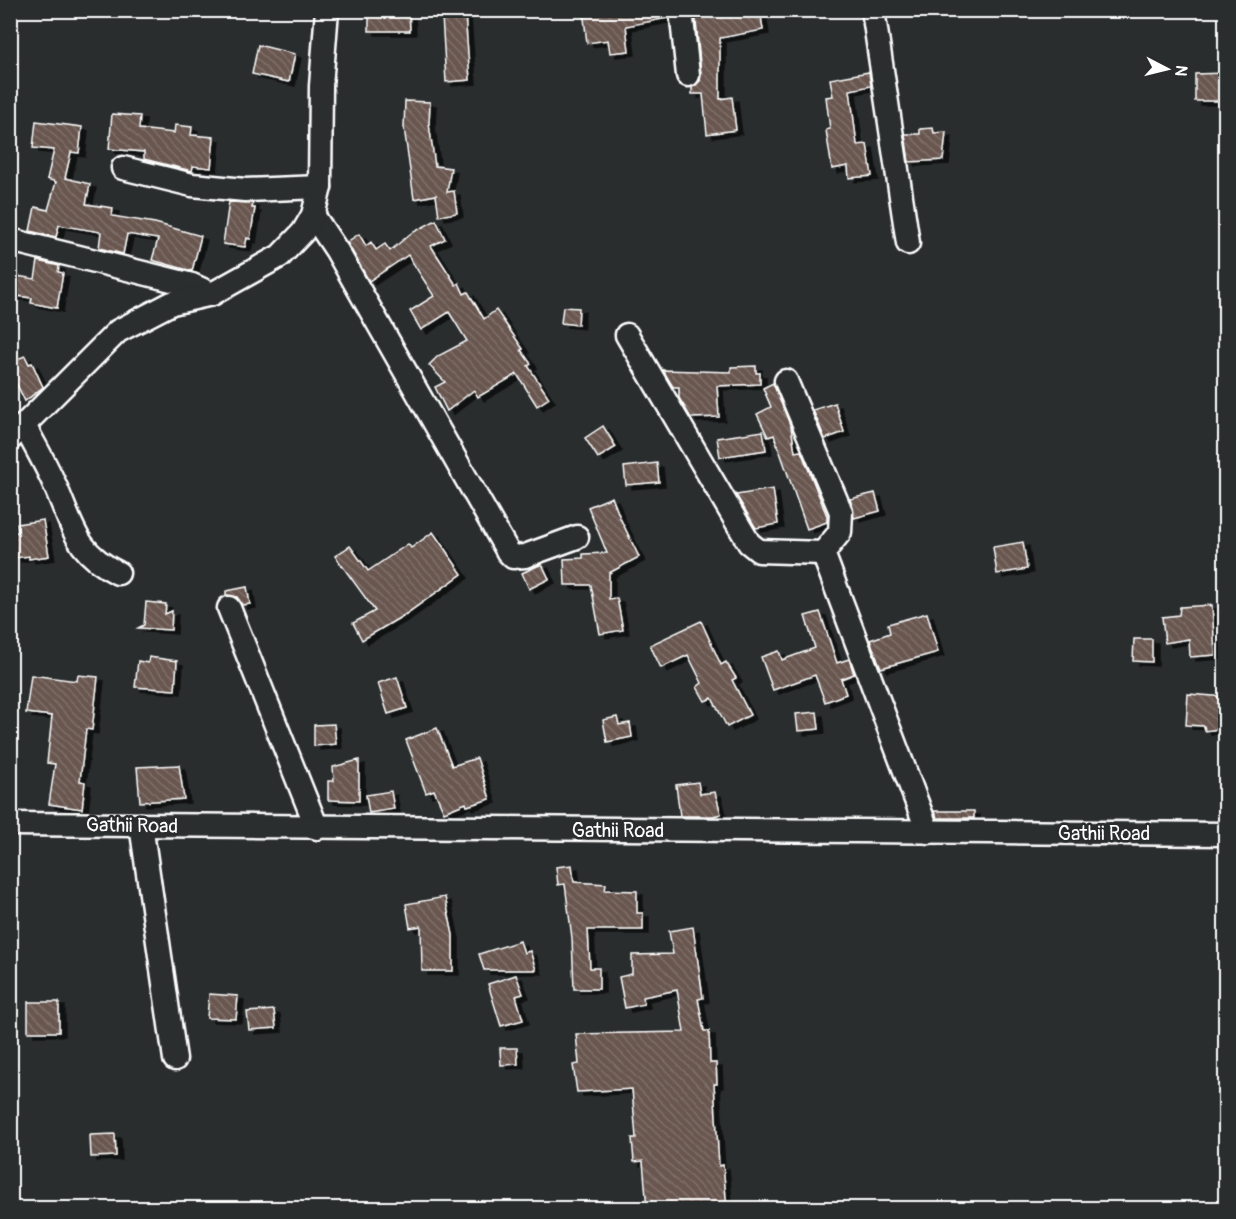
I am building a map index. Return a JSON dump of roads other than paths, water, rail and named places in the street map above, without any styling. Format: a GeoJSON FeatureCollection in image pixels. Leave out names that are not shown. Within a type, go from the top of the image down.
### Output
{"type":"FeatureCollection","features":[{"type":"Feature","properties":{"kind":"street"},"geometry":{"type":"LineString","coordinates":[[118,573],[100,564],[87,553],[74,535],[56,488],[18,433],[86,360],[118,331],[172,303],[212,294],[280,256],[303,232],[313,214],[320,187],[321,86],[327,10]]}},
{"type":"Feature","properties":{"kind":"street"},"geometry":{"type":"LineString","coordinates":[[681,10],[688,75]]}},
{"type":"Feature","properties":{"kind":"street"},"geometry":{"type":"LineString","coordinates":[[873,10],[908,243]]}},
{"type":"Feature","properties":{"kind":"street"},"geometry":{"type":"LineString","coordinates":[[123,168],[192,185],[245,190],[320,187]]}},
{"type":"Feature","properties":{"kind":"street"},"geometry":{"type":"LineString","coordinates":[[313,214],[337,251],[508,552],[513,557],[525,556],[578,537]]}},
{"type":"Feature","properties":{"kind":"street"},"geometry":{"type":"LineString","coordinates":[[10,240],[192,285],[212,294]]}},
{"type":"Feature","properties":{"kind":"street"},"geometry":{"type":"LineString","coordinates":[[627,335],[749,543],[759,551],[823,553]]}},
{"type":"Feature","properties":{"kind":"street"},"geometry":{"type":"LineString","coordinates":[[786,381],[841,512],[840,532],[823,553]]}},
{"type":"Feature","properties":{"kind":"street"},"geometry":{"type":"LineString","coordinates":[[823,553],[928,832]]}},
{"type":"Feature","properties":{"kind":"street"},"geometry":{"type":"LineString","coordinates":[[229,608],[317,828]]}},
{"type":"Feature","properties":{"kind":"street","name":"Gathii Road"},"geometry":{"type":"LineString","coordinates":[[10,824],[1226,834]]}},
{"type":"Feature","properties":{"kind":"street"},"geometry":{"type":"LineString","coordinates":[[141,825],[175,1059]]}}]}
